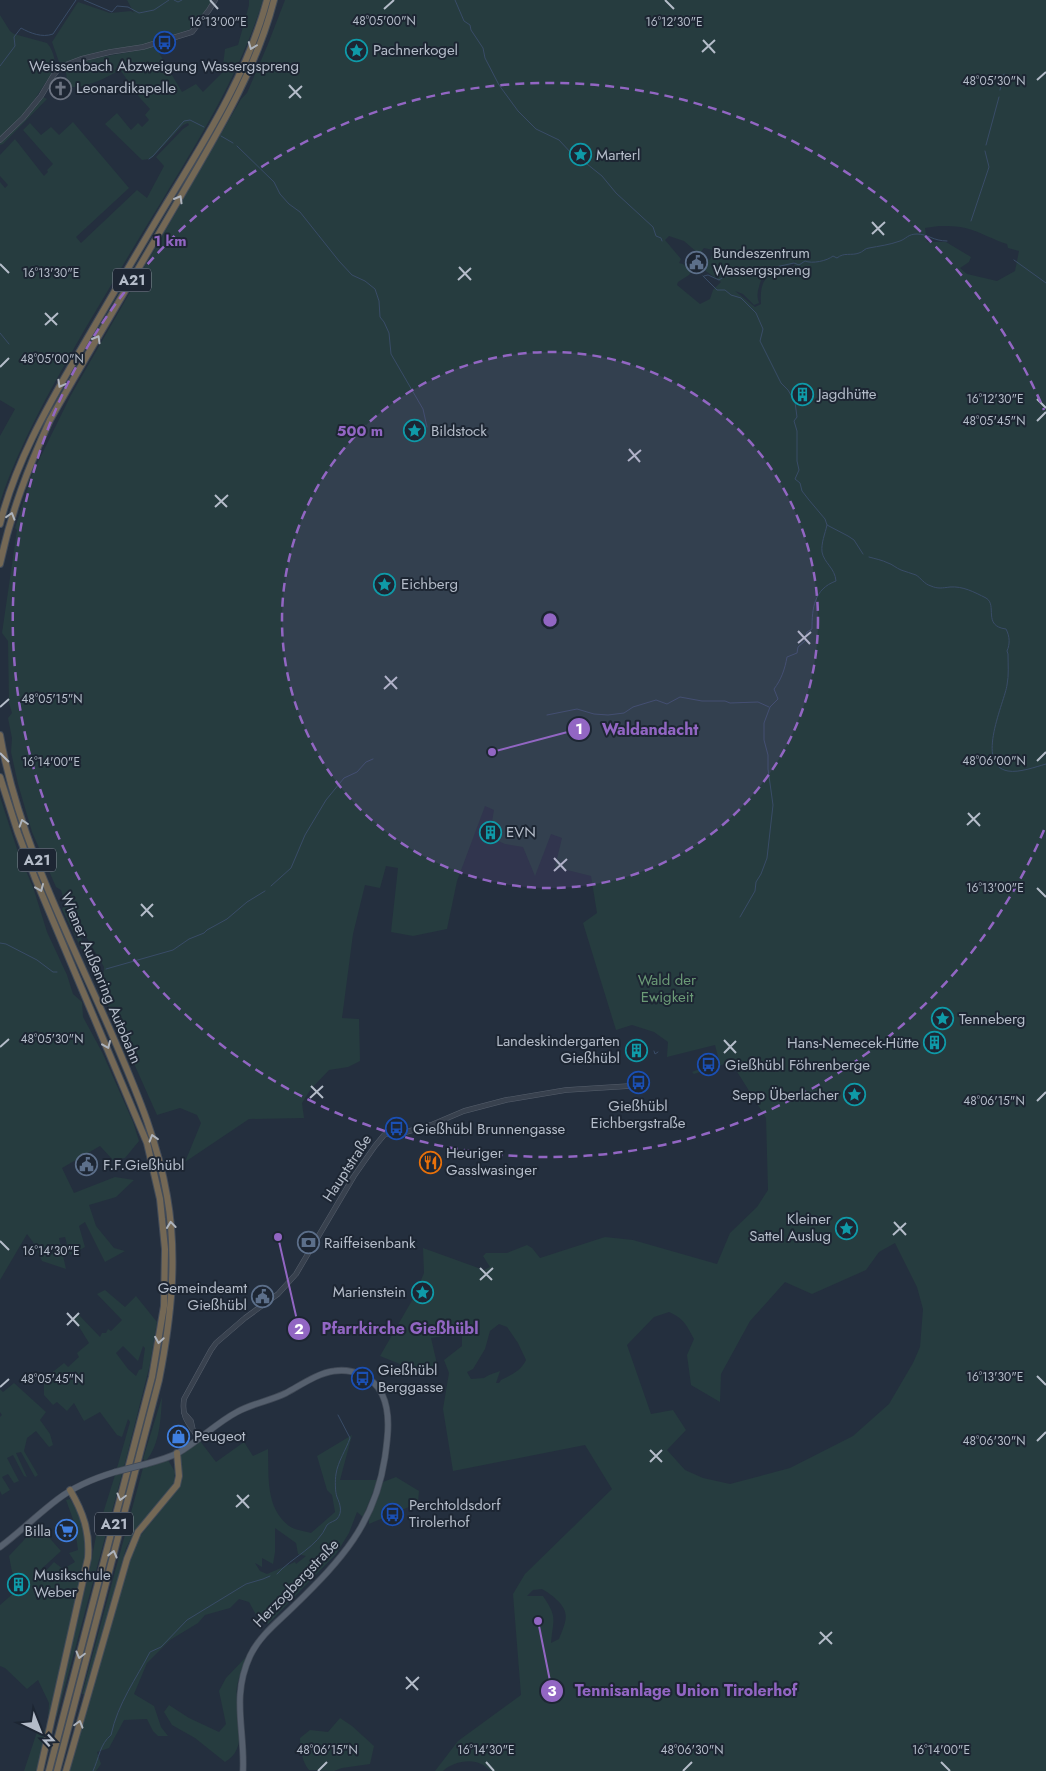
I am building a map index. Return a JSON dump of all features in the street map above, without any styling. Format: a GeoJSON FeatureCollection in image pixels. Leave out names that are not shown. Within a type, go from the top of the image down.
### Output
{"type":"FeatureCollection","features":[{"type":"Feature","properties":{"kind":"highway","name":"A21"},"geometry":{"type":"LineString","coordinates":[[0,524],[14,479],[43,416],[234,88],[250,52],[267,0]]}},
{"type":"Feature","properties":{"kind":"highway","name":"A21"},"geometry":{"type":"LineString","coordinates":[[0,564],[19,491],[50,420],[212,143],[240,91],[257,54],[274,0]]}},
{"type":"Feature","properties":{"kind":"highway","name":"Wiener Außenring Autobahn"},"geometry":{"type":"LineString","coordinates":[[0,735],[11,786],[25,828],[54,902],[141,1104],[154,1141],[159,1173]]}},
{"type":"Feature","properties":{"kind":"highway","name":"Wiener Außenring Autobahn"},"geometry":{"type":"LineString","coordinates":[[0,777],[35,878],[141,1125],[159,1173]]}},
{"type":"Feature","properties":{"kind":"highway","name":"A21"},"geometry":{"type":"LineString","coordinates":[[49,1771],[152,1378],[164,1306],[165,1274],[159,1173]]}},
{"type":"Feature","properties":{"kind":"highway","name":"A21"},"geometry":{"type":"LineString","coordinates":[[57,1771],[159,1380],[168,1334],[173,1274],[171,1223],[159,1173]]}},
{"type":"Feature","properties":{"kind":"highway"},"geometry":{"type":"LineString","coordinates":[[66,1771],[126,1559],[142,1526],[177,1485],[179,1476],[176,1463],[177,1453]]}},
{"type":"Feature","properties":{"kind":"highway"},"geometry":{"type":"LineString","coordinates":[[169,1457],[176,1463]]}},
{"type":"Feature","properties":{"kind":"highway"},"geometry":{"type":"LineString","coordinates":[[40,1771],[88,1558],[89,1539],[85,1522],[70,1490]]}},
{"type":"Feature","properties":{"kind":"main road","name":"Herzogbergstraße"},"geometry":{"type":"LineString","coordinates":[[199,1439],[230,1416],[329,1372],[347,1371],[358,1373],[374,1382],[383,1396],[388,1415],[386,1448],[381,1477],[372,1504],[359,1531],[344,1554],[328,1572],[260,1639],[249,1658],[240,1686],[239,1696],[244,1754],[243,1771]]}},
{"type":"Feature","properties":{"kind":"main road"},"geometry":{"type":"LineString","coordinates":[[0,1547],[70,1490],[115,1472],[169,1457],[199,1439]]}},
{"type":"Feature","properties":{"kind":"street"},"geometry":{"type":"LineString","coordinates":[[0,140],[29,111],[60,67],[81,59],[143,47],[192,32],[215,0]]}},
{"type":"Feature","properties":{"kind":"street","name":"Hauptstraße"},"geometry":{"type":"LineString","coordinates":[[199,1439],[193,1430],[191,1421],[184,1413],[184,1399],[211,1350],[245,1318],[278,1294],[296,1274],[354,1176],[384,1135],[431,1126],[464,1111],[506,1100],[566,1090],[630,1086]]}},
{"type":"Feature","properties":{"kind":"green space"},"geometry":{"type":"Polygon","coordinates":[[[127,0],[212,0],[204,15],[191,29],[145,45],[112,49],[65,63],[59,62],[52,42],[78,2],[110,13],[131,11],[134,13],[127,0]]]}},
{"type":"Feature","properties":{"kind":"green space"},"geometry":{"type":"Polygon","coordinates":[[[249,0],[263,0],[244,52],[232,77],[192,151],[85,329],[50,392],[8,479],[0,502],[0,436],[15,409],[0,400],[0,182],[5,188],[8,185],[0,176],[0,155],[15,139],[44,176],[53,164],[23,130],[30,123],[41,135],[51,127],[59,135],[73,122],[129,188],[76,237],[81,243],[137,190],[147,198],[164,166],[156,157],[189,125],[188,123],[183,125],[153,157],[142,160],[105,124],[117,113],[131,130],[138,123],[142,127],[149,120],[145,115],[150,109],[121,71],[129,60],[119,70],[107,77],[79,87],[68,86],[65,67],[88,60],[155,46],[182,92],[196,84],[203,92],[222,73],[225,49],[238,45],[249,0]]]}},
{"type":"Feature","properties":{"kind":"green space","name":"Wald der Ewigkeit"},"geometry":{"type":"Polygon","coordinates":[[[285,0],[1046,0],[1046,1771],[491,1771],[477,1762],[466,1761],[446,1768],[443,1771],[435,1771],[458,1741],[521,1695],[513,1594],[525,1574],[612,1489],[585,1445],[453,1471],[443,1409],[449,1373],[444,1360],[462,1346],[462,1333],[431,1338],[437,1364],[412,1377],[400,1364],[380,1356],[414,1297],[424,1273],[423,1248],[484,1270],[490,1267],[483,1256],[486,1253],[507,1253],[527,1245],[540,1258],[605,1237],[633,1240],[717,1264],[730,1233],[757,1207],[768,1190],[766,1118],[731,1062],[694,1074],[692,1072],[719,1061],[715,1045],[667,1057],[668,1042],[654,1032],[632,1025],[616,1030],[583,923],[597,913],[591,876],[555,867],[562,838],[551,834],[535,876],[523,847],[505,844],[492,838],[496,824],[492,822],[494,810],[485,806],[457,881],[447,929],[413,936],[391,932],[398,868],[386,866],[380,888],[365,885],[353,934],[342,1018],[359,1019],[360,1061],[348,1067],[329,1070],[311,1089],[302,1103],[304,1118],[249,1119],[185,1162],[201,1123],[197,1115],[180,1108],[157,1115],[102,992],[104,967],[84,933],[77,930],[97,971],[99,985],[62,909],[65,905],[61,890],[56,887],[32,832],[11,752],[12,738],[8,718],[12,713],[9,703],[8,641],[2,633],[17,530],[15,528],[33,472],[71,395],[241,99],[247,93],[285,0]],[[939,226],[925,228],[927,242],[946,242],[971,257],[969,262],[960,268],[967,274],[997,281],[1015,271],[1019,251],[1008,248],[1007,244],[964,228],[939,226]],[[669,236],[665,240],[681,259],[679,263],[683,264],[691,272],[678,282],[677,285],[700,304],[710,299],[713,290],[721,282],[700,267],[705,258],[710,260],[712,255],[751,260],[796,253],[796,251],[747,258],[704,248],[699,254],[684,241],[669,236]],[[795,260],[793,264],[771,271],[761,281],[758,291],[759,303],[754,305],[743,294],[735,291],[755,307],[761,304],[762,287],[767,278],[778,271],[794,266],[795,260]],[[895,1243],[879,1252],[866,1270],[812,1294],[785,1282],[750,1321],[721,1374],[720,1402],[691,1385],[687,1355],[694,1339],[689,1329],[678,1317],[669,1312],[654,1317],[627,1345],[651,1414],[673,1410],[686,1430],[667,1450],[685,1470],[703,1478],[730,1484],[790,1468],[853,1436],[889,1404],[920,1347],[923,1309],[917,1287],[895,1243]],[[499,1324],[490,1331],[485,1349],[473,1369],[467,1372],[471,1379],[484,1378],[500,1371],[496,1383],[499,1383],[519,1370],[526,1360],[518,1343],[507,1327],[499,1324]],[[542,1589],[533,1590],[527,1596],[543,1596],[553,1614],[551,1643],[559,1639],[566,1619],[562,1606],[553,1596],[542,1589]]]}},
{"type":"Feature","properties":{"kind":"green space"},"geometry":{"type":"Polygon","coordinates":[[[0,15],[14,34],[47,43],[52,51],[55,68],[27,111],[0,137],[0,15]]]}},
{"type":"Feature","properties":{"kind":"green space"},"geometry":{"type":"Polygon","coordinates":[[[43,97],[47,99],[0,145],[0,143],[43,97]]]}},
{"type":"Feature","properties":{"kind":"green space"},"geometry":{"type":"Polygon","coordinates":[[[0,797],[17,849],[34,890],[47,932],[67,975],[73,994],[82,1002],[83,1017],[102,1052],[133,1122],[139,1141],[125,1158],[113,1160],[100,1146],[62,1168],[74,1193],[115,1177],[134,1180],[116,1197],[89,1205],[96,1226],[114,1248],[125,1251],[105,1262],[85,1222],[79,1226],[85,1247],[70,1255],[65,1237],[59,1238],[66,1269],[42,1261],[27,1234],[0,1280],[0,797]]]}},
{"type":"Feature","properties":{"kind":"green space"},"geometry":{"type":"Polygon","coordinates":[[[105,1290],[125,1307],[136,1296],[157,1322],[150,1364],[124,1467],[117,1468],[130,1422],[128,1419],[122,1437],[117,1435],[100,1412],[84,1421],[74,1403],[67,1411],[57,1402],[53,1405],[44,1395],[44,1379],[64,1363],[68,1367],[79,1357],[77,1353],[89,1343],[73,1317],[78,1314],[100,1337],[108,1329],[111,1331],[122,1320],[97,1294],[105,1290]],[[123,1346],[116,1353],[136,1376],[139,1370],[142,1369],[145,1348],[143,1346],[138,1361],[123,1346]]]}},
{"type":"Feature","properties":{"kind":"green space"},"geometry":{"type":"Polygon","coordinates":[[[14,1383],[46,1412],[40,1420],[50,1434],[53,1445],[49,1447],[36,1431],[27,1438],[24,1451],[38,1475],[35,1477],[21,1452],[16,1453],[27,1477],[24,1476],[13,1455],[7,1458],[19,1481],[14,1483],[8,1474],[2,1477],[10,1490],[2,1495],[0,1491],[0,1417],[2,1415],[0,1412],[0,1389],[3,1392],[14,1383]]]}},
{"type":"Feature","properties":{"kind":"green space"},"geometry":{"type":"Polygon","coordinates":[[[162,1397],[157,1439],[146,1461],[143,1459],[162,1397]]]}},
{"type":"Feature","properties":{"kind":"green space"},"geometry":{"type":"Polygon","coordinates":[[[352,1435],[340,1480],[378,1480],[363,1517],[357,1512],[349,1533],[336,1554],[268,1624],[263,1619],[260,1622],[249,1602],[239,1599],[230,1608],[205,1615],[198,1623],[170,1640],[147,1663],[134,1694],[154,1706],[161,1727],[168,1736],[158,1736],[147,1719],[124,1720],[109,1748],[97,1752],[101,1764],[96,1771],[68,1771],[129,1562],[137,1540],[179,1486],[179,1456],[200,1441],[216,1462],[244,1442],[253,1456],[268,1449],[270,1490],[276,1510],[289,1526],[311,1533],[335,1512],[332,1495],[327,1490],[317,1456],[352,1435]],[[275,1528],[273,1564],[262,1558],[262,1567],[255,1563],[260,1571],[267,1574],[295,1562],[296,1564],[306,1556],[298,1554],[296,1543],[275,1528]]]}},
{"type":"Feature","properties":{"kind":"green space"},"geometry":{"type":"Polygon","coordinates":[[[168,1460],[175,1472],[174,1482],[168,1492],[135,1531],[126,1548],[86,1695],[82,1694],[143,1468],[168,1460]]]}},
{"type":"Feature","properties":{"kind":"green space"},"geometry":{"type":"Polygon","coordinates":[[[122,1474],[57,1716],[55,1715],[96,1536],[115,1475],[122,1474]]]}},
{"type":"Feature","properties":{"kind":"green space"},"geometry":{"type":"Polygon","coordinates":[[[396,1477],[419,1491],[418,1503],[369,1524],[369,1517],[383,1482],[396,1477]]]}},
{"type":"Feature","properties":{"kind":"green space"},"geometry":{"type":"Polygon","coordinates":[[[70,1499],[79,1515],[84,1530],[85,1549],[82,1577],[48,1720],[49,1703],[38,1680],[27,1689],[5,1668],[0,1666],[0,1605],[23,1585],[12,1572],[9,1556],[38,1525],[61,1551],[37,1573],[41,1576],[54,1562],[63,1569],[75,1562],[69,1553],[78,1550],[74,1522],[66,1500],[70,1499]]]}},
{"type":"Feature","properties":{"kind":"green space"},"geometry":{"type":"Polygon","coordinates":[[[247,1656],[237,1686],[240,1728],[237,1748],[233,1756],[225,1762],[195,1738],[172,1725],[164,1712],[169,1705],[189,1718],[219,1732],[226,1724],[219,1691],[226,1678],[247,1656]]]}},
{"type":"Feature","properties":{"kind":"green space"},"geometry":{"type":"Polygon","coordinates":[[[340,1718],[374,1746],[370,1764],[334,1771],[309,1770],[302,1755],[300,1738],[310,1730],[328,1732],[340,1718]]]}},
{"type":"Feature","properties":{"kind":"green space"},"geometry":{"type":"Polygon","coordinates":[[[39,1726],[38,1734],[42,1736],[45,1729],[47,1729],[37,1771],[24,1771],[39,1726]]]}},
{"type":"Feature","properties":{"kind":"waterway"},"geometry":{"type":"LineString","coordinates":[[0,66],[15,46],[14,37],[21,28],[40,35],[53,34],[76,0]]}},
{"type":"Feature","properties":{"kind":"waterway"},"geometry":{"type":"LineString","coordinates":[[84,0],[112,12],[117,6],[128,7],[139,13],[154,10],[169,0]]}},
{"type":"Feature","properties":{"kind":"waterway"},"geometry":{"type":"LineString","coordinates":[[174,0],[178,2],[182,0]]}},
{"type":"Feature","properties":{"kind":"waterway"},"geometry":{"type":"LineString","coordinates":[[455,0],[464,21],[470,25],[471,30],[483,48],[485,58],[499,85],[518,111],[536,129],[559,140],[573,155],[602,176],[616,193],[653,227],[656,236],[661,238],[662,241]]}},
{"type":"Feature","properties":{"kind":"waterway"},"geometry":{"type":"LineString","coordinates":[[1000,90],[1004,74]]}},
{"type":"Feature","properties":{"kind":"waterway"},"geometry":{"type":"LineString","coordinates":[[986,145],[999,97]]}},
{"type":"Feature","properties":{"kind":"waterway"},"geometry":{"type":"LineString","coordinates":[[149,159],[184,121],[190,120],[204,127]]}},
{"type":"Feature","properties":{"kind":"waterway"},"geometry":{"type":"LineString","coordinates":[[221,136],[233,143]]}},
{"type":"Feature","properties":{"kind":"waterway"},"geometry":{"type":"LineString","coordinates":[[237,146],[274,182],[280,194],[300,212],[352,275],[365,281],[375,289],[379,301],[380,317],[389,333],[391,354],[423,409],[427,427]]}},
{"type":"Feature","properties":{"kind":"waterway"},"geometry":{"type":"LineString","coordinates":[[971,221],[989,167],[985,151]]}},
{"type":"Feature","properties":{"kind":"waterway"},"geometry":{"type":"LineString","coordinates":[[762,270],[794,263],[799,265],[805,261],[819,262],[833,256],[837,258],[842,255],[856,254],[868,248],[900,241],[914,234],[947,241]]}},
{"type":"Feature","properties":{"kind":"waterway"},"geometry":{"type":"LineString","coordinates":[[1014,260],[1046,283]]}},
{"type":"Feature","properties":{"kind":"waterway"},"geometry":{"type":"LineString","coordinates":[[704,276],[708,275],[719,280],[725,276],[760,270]]}},
{"type":"Feature","properties":{"kind":"waterway"},"geometry":{"type":"LineString","coordinates":[[703,276],[717,290],[725,290],[731,295],[741,298],[756,313],[763,329],[760,341],[781,383],[795,402],[797,417],[794,421],[797,431],[797,461],[799,470],[795,479],[800,483],[802,491],[825,519],[827,525],[854,540],[863,554]]}},
{"type":"Feature","properties":{"kind":"waterway"},"geometry":{"type":"LineString","coordinates":[[0,333],[9,344]]}},
{"type":"Feature","properties":{"kind":"waterway"},"geometry":{"type":"LineString","coordinates":[[740,917],[755,891],[756,882],[767,858],[773,805],[768,755],[764,740],[764,723],[770,707],[778,699],[774,689],[779,682],[787,657],[797,653],[798,647],[805,641],[807,632],[812,629],[814,607],[819,594],[829,584],[836,581],[834,573],[822,552],[827,525]]}},
{"type":"Feature","properties":{"kind":"waterway"},"geometry":{"type":"LineString","coordinates":[[869,557],[916,575],[926,584],[933,587],[964,588],[989,601],[994,624],[1006,629],[1009,640],[1007,651],[1008,681],[994,732],[993,757],[998,766],[1008,771],[1022,770],[1046,764]]}},
{"type":"Feature","properties":{"kind":"waterway"},"geometry":{"type":"LineString","coordinates":[[547,715],[577,709],[594,714],[624,713],[633,707],[656,700],[667,704],[680,697],[730,703],[758,702],[769,707]]}},
{"type":"Feature","properties":{"kind":"waterway"},"geometry":{"type":"LineString","coordinates":[[271,886],[291,868],[305,835],[326,800],[344,778],[357,772],[366,762],[373,759]]}},
{"type":"Feature","properties":{"kind":"waterway"},"geometry":{"type":"LineString","coordinates":[[106,969],[173,950],[189,939],[204,933],[227,919],[247,902],[265,891]]}},
{"type":"Feature","properties":{"kind":"waterway"},"geometry":{"type":"LineString","coordinates":[[0,943],[6,944],[37,960],[53,972],[57,972]]}},
{"type":"Feature","properties":{"kind":"waterway"},"geometry":{"type":"LineString","coordinates":[[654,1051],[655,1054],[658,1052]]}},
{"type":"Feature","properties":{"kind":"waterway"},"geometry":{"type":"LineString","coordinates":[[277,1574],[318,1540],[327,1525],[337,1519],[340,1514],[340,1505],[336,1495],[336,1474],[350,1438],[338,1415]]}},
{"type":"Feature","properties":{"kind":"waterway"},"geometry":{"type":"LineString","coordinates":[[93,1771],[102,1747],[111,1735],[118,1712],[150,1652],[161,1647],[187,1620],[246,1584],[270,1576]]}},
{"type":"Feature","properties":{"kind":"place","name":"Weissenbach Abzweigung Wassergspreng"},"geometry":{"type":"Point","coordinates":[164,43]}},
{"type":"Feature","properties":{"kind":"place","name":"Pachnerkogel"},"geometry":{"type":"Point","coordinates":[357,50]}},
{"type":"Feature","properties":{"kind":"place","name":"Leonardikapelle"},"geometry":{"type":"Point","coordinates":[60,88]}},
{"type":"Feature","properties":{"kind":"place","name":"Marterl"},"geometry":{"type":"Point","coordinates":[580,155]}},
{"type":"Feature","properties":{"kind":"place","name":"Bundeszentrum Wassergspreng"},"geometry":{"type":"Point","coordinates":[697,262]}},
{"type":"Feature","properties":{"kind":"place","name":"Jagdhütte"},"geometry":{"type":"Point","coordinates":[802,394]}},
{"type":"Feature","properties":{"kind":"place","name":"Bildstock"},"geometry":{"type":"Point","coordinates":[415,431]}},
{"type":"Feature","properties":{"kind":"place","name":"Eichberg"},"geometry":{"type":"Point","coordinates":[385,584]}},
{"type":"Feature","properties":{"kind":"place","name":"Waldandacht"},"geometry":{"type":"Point","coordinates":[492,752]}},
{"type":"Feature","properties":{"kind":"place","name":"EVN"},"geometry":{"type":"Point","coordinates":[490,832]}},
{"type":"Feature","properties":{"kind":"place","name":"Tenneberg"},"geometry":{"type":"Point","coordinates":[943,1019]}},
{"type":"Feature","properties":{"kind":"place","name":"Hans-Nemecek-Hütte"},"geometry":{"type":"Point","coordinates":[935,1043]}},
{"type":"Feature","properties":{"kind":"place","name":"Landeskindergarten Gießhübl"},"geometry":{"type":"Point","coordinates":[636,1050]}},
{"type":"Feature","properties":{"kind":"place","name":"Gießhübl Föhrenberge"},"geometry":{"type":"Point","coordinates":[709,1065]}},
{"type":"Feature","properties":{"kind":"place","name":"Gießhübl Eichbergstraße"},"geometry":{"type":"Point","coordinates":[638,1083]}},
{"type":"Feature","properties":{"kind":"place","name":"Sepp Überlacher"},"geometry":{"type":"Point","coordinates":[855,1095]}},
{"type":"Feature","properties":{"kind":"place","name":"Gießhübl Brunnengasse"},"geometry":{"type":"Point","coordinates":[397,1129]}},
{"type":"Feature","properties":{"kind":"place","name":"Heuriger Gasslwasinger"},"geometry":{"type":"Point","coordinates":[430,1162]}},
{"type":"Feature","properties":{"kind":"place","name":"F.F.Gießhübl"},"geometry":{"type":"Point","coordinates":[87,1165]}},
{"type":"Feature","properties":{"kind":"place","name":"Kleiner Sattel Auslug"},"geometry":{"type":"Point","coordinates":[847,1228]}},
{"type":"Feature","properties":{"kind":"place","name":"Pfarrkirche Gießhübl"},"geometry":{"type":"Point","coordinates":[278,1237]}},
{"type":"Feature","properties":{"kind":"place","name":"Raiffeisenbank"},"geometry":{"type":"Point","coordinates":[308,1243]}},
{"type":"Feature","properties":{"kind":"place","name":"Marienstein"},"geometry":{"type":"Point","coordinates":[422,1292]}},
{"type":"Feature","properties":{"kind":"place","name":"Gemeindeamt Gießhübl"},"geometry":{"type":"Point","coordinates":[263,1297]}},
{"type":"Feature","properties":{"kind":"place","name":"Gießhübl Berggasse"},"geometry":{"type":"Point","coordinates":[362,1379]}},
{"type":"Feature","properties":{"kind":"place","name":"Peugeot"},"geometry":{"type":"Point","coordinates":[178,1436]}},
{"type":"Feature","properties":{"kind":"place","name":"Perchtoldsdorf Tirolerhof"},"geometry":{"type":"Point","coordinates":[393,1514]}},
{"type":"Feature","properties":{"kind":"place","name":"Billa"},"geometry":{"type":"Point","coordinates":[67,1531]}},
{"type":"Feature","properties":{"kind":"place","name":"Musikschule Weber"},"geometry":{"type":"Point","coordinates":[18,1584]}},
{"type":"Feature","properties":{"kind":"place","name":"Tennisanlage Union Tirolerhof"},"geometry":{"type":"Point","coordinates":[538,1621]}}]}
